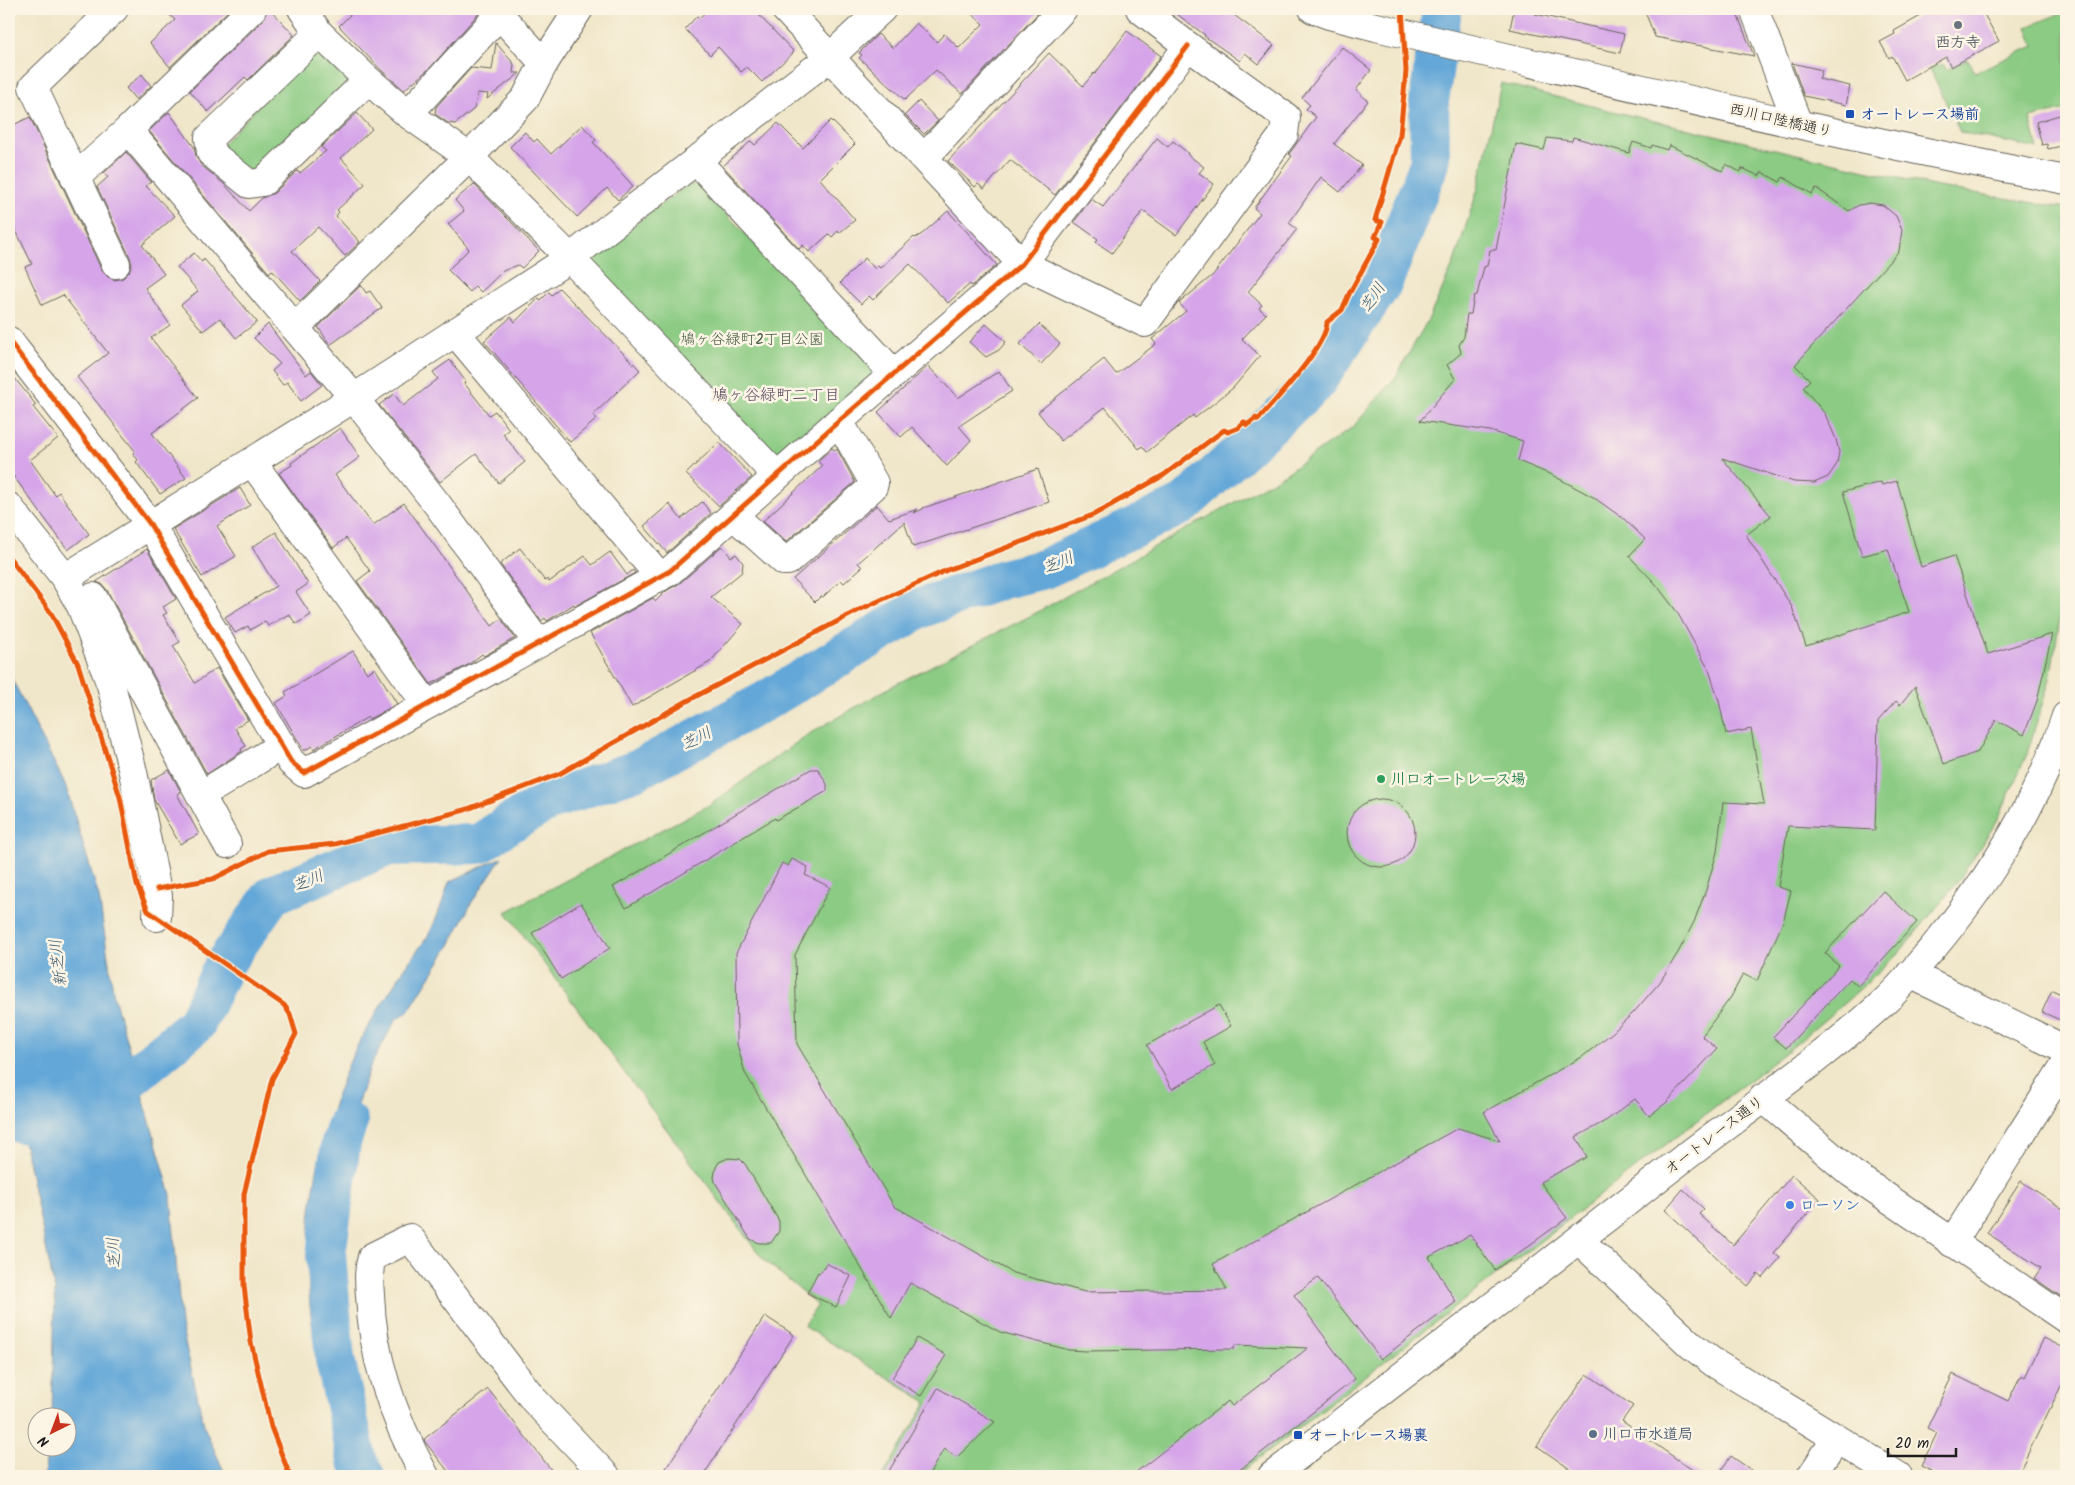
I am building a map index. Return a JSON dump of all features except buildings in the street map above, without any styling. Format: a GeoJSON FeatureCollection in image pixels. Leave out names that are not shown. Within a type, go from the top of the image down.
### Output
{"type":"FeatureCollection","features":[{"type":"Feature","properties":{"kind":"street"},"geometry":{"type":"LineString","coordinates":[[114,9],[34,88],[74,178],[116,264]]}},
{"type":"Feature","properties":{"kind":"street"},"geometry":{"type":"LineString","coordinates":[[74,178],[128,130],[252,9]]}},
{"type":"Feature","properties":{"kind":"street"},"geometry":{"type":"LineString","coordinates":[[302,9],[319,33],[368,80],[408,114],[469,157],[570,258],[777,476]]}},
{"type":"Feature","properties":{"kind":"street"},"geometry":{"type":"LineString","coordinates":[[295,328],[469,157],[525,99],[544,63],[579,9]]}},
{"type":"Feature","properties":{"kind":"street"},"geometry":{"type":"LineString","coordinates":[[785,9],[1022,264],[1145,323],[1284,134],[1286,117],[1140,9]]}},
{"type":"Feature","properties":{"kind":"street"},"geometry":{"type":"LineString","coordinates":[[72,574],[354,398],[570,258],[830,57],[882,9]]}},
{"type":"Feature","properties":{"kind":"street"},"geometry":{"type":"LineString","coordinates":[[924,158],[1063,9]]}},
{"type":"Feature","properties":{"kind":"street","name":"西川口陸橋通り"},"geometry":{"type":"LineString","coordinates":[[1313,9],[1376,28],[1798,124],[1952,158],[2066,180]]}},
{"type":"Feature","properties":{"kind":"street"},"geometry":{"type":"LineString","coordinates":[[1754,9],[1798,124]]}},
{"type":"Feature","properties":{"kind":"street"},"geometry":{"type":"LineString","coordinates":[[408,114],[497,12],[544,63]]}},
{"type":"Feature","properties":{"kind":"street"},"geometry":{"type":"LineString","coordinates":[[319,33],[209,138],[211,153],[249,184],[263,182],[368,80]]}},
{"type":"Feature","properties":{"kind":"street"},"geometry":{"type":"LineString","coordinates":[[9,341],[150,524],[291,762],[304,773],[670,571],[1022,264],[1188,46]]}},
{"type":"Feature","properties":{"kind":"street"},"geometry":{"type":"LineString","coordinates":[[128,130],[354,398],[436,504],[538,644]]}},
{"type":"Feature","properties":{"kind":"street"},"geometry":{"type":"LineString","coordinates":[[696,160],[894,374]]}},
{"type":"Feature","properties":{"kind":"street"},"geometry":{"type":"LineString","coordinates":[[455,332],[660,577]]}},
{"type":"Feature","properties":{"kind":"street"},"geometry":{"type":"LineString","coordinates":[[733,515],[784,561],[788,561],[873,487],[874,483],[839,422]]}},
{"type":"Feature","properties":{"kind":"street"},"geometry":{"type":"LineString","coordinates":[[252,462],[426,705]]}},
{"type":"Feature","properties":{"kind":"street"},"geometry":{"type":"LineString","coordinates":[[9,507],[72,574],[227,844]]}},
{"type":"Feature","properties":{"kind":"street"},"geometry":{"type":"LineString","coordinates":[[72,574],[81,606],[111,685],[132,772],[158,896],[157,917]]}},
{"type":"Feature","properties":{"kind":"street","name":"オートレース通り"},"geometry":{"type":"LineString","coordinates":[[1272,1476],[1857,1026],[1886,1000],[1956,920],[2000,860],[2027,812],[2046,772],[2066,716]]}},
{"type":"Feature","properties":{"kind":"street"},"geometry":{"type":"LineString","coordinates":[[216,786],[282,744]]}},
{"type":"Feature","properties":{"kind":"street"},"geometry":{"type":"LineString","coordinates":[[1910,974],[2066,1050]]}},
{"type":"Feature","properties":{"kind":"street"},"geometry":{"type":"LineString","coordinates":[[1952,1243],[2066,1064]]}},
{"type":"Feature","properties":{"kind":"street"},"geometry":{"type":"LineString","coordinates":[[1763,1098],[1851,1174],[2066,1318]]}},
{"type":"Feature","properties":{"kind":"street"},"geometry":{"type":"LineString","coordinates":[[426,1476],[410,1448],[382,1372],[370,1312],[368,1268],[372,1257],[410,1238],[534,1400],[606,1476]]}},
{"type":"Feature","properties":{"kind":"street"},"geometry":{"type":"LineString","coordinates":[[1579,1240],[1691,1345],[1714,1362],[1898,1476]]}},
{"type":"Feature","properties":{"kind":"street"},"geometry":{"type":"LineString","coordinates":[[1810,1476],[1836,1439]]}},
{"type":"Feature","properties":{"kind":"green space"},"geometry":{"type":"Polygon","coordinates":[[[2066,11],[2066,109],[2030,118],[2038,149],[1960,132],[1930,69],[1943,64],[1947,70],[1968,59],[1975,72],[2034,46],[2027,27],[2066,11]]]}},
{"type":"Feature","properties":{"kind":"green space"},"geometry":{"type":"Polygon","coordinates":[[[323,48],[352,76],[353,87],[258,176],[217,150],[312,49],[323,48]]]}},
{"type":"Feature","properties":{"kind":"green space","name":"川口オートレース場"},"geometry":{"type":"Polygon","coordinates":[[[1501,83],[1612,111],[1938,187],[2066,208],[2066,583],[2050,679],[2027,754],[1997,821],[1957,883],[1898,954],[1849,999],[1795,1045],[1236,1476],[883,1476],[927,1402],[804,1326],[818,1305],[764,1260],[506,912],[711,804],[807,735],[894,685],[1034,614],[1285,474],[1353,427],[1395,378],[1429,318],[1453,265],[1477,192],[1501,83]]]}},
{"type":"Feature","properties":{"kind":"green space","name":"鳩ヶ谷緑町2丁目公園"},"geometry":{"type":"Polygon","coordinates":[[[689,184],[697,184],[873,365],[875,379],[782,458],[772,458],[585,261],[689,184]]]}},
{"type":"Feature","properties":{"kind":"water","name":"新芝川"},"geometry":{"type":"Polygon","coordinates":[[[9,673],[65,784],[99,897],[114,997],[171,1195],[181,1325],[205,1429],[226,1476],[44,1476],[47,1458],[78,1458],[78,1408],[52,1408],[55,1291],[9,1069],[9,673]]]}},
{"type":"Feature","properties":{"kind":"water"},"geometry":{"type":"Polygon","coordinates":[[[502,857],[472,902],[450,945],[408,1012],[396,1019],[371,1065],[346,1135],[334,1184],[328,1255],[329,1307],[342,1374],[361,1435],[382,1476],[358,1476],[340,1434],[326,1391],[316,1349],[310,1306],[308,1263],[310,1220],[316,1176],[326,1131],[341,1084],[355,1050],[389,992],[430,933],[449,882],[502,857]]]}},
{"type":"Feature","properties":{"kind":"waterway","name":"芝川"},"geometry":{"type":"LineString","coordinates":[[94,1109],[196,1024],[225,963],[272,895],[388,846],[479,844],[510,823],[553,799],[637,770],[767,700],[919,609],[1003,579],[1044,569],[1182,505],[1314,385],[1383,282],[1430,162],[1429,101],[1442,9]]}},
{"type":"Feature","properties":{"kind":"waterway"},"geometry":{"type":"LineString","coordinates":[[9,1121],[53,1128],[75,1125]]}},
{"type":"Feature","properties":{"kind":"waterway"},"geometry":{"type":"LineString","coordinates":[[348,1122],[341,1142],[326,1255],[335,1359],[357,1459],[365,1476]]}},
{"type":"Feature","properties":{"kind":"cycle path"},"geometry":{"type":"LineString","coordinates":[[157,889],[213,879],[268,851],[335,844],[465,810],[559,774],[689,700],[859,610],[947,570],[1093,515],[1164,475],[1224,430],[1228,432],[1238,428],[1244,422],[1247,425],[1256,418],[1258,420],[1287,387],[1319,345],[1327,322],[1342,310],[1379,239],[1375,237],[1382,222],[1375,220],[1400,135],[1406,71],[1402,9]]}},
{"type":"Feature","properties":{"kind":"cycle path"},"geometry":{"type":"LineString","coordinates":[[9,341],[150,524],[291,762],[304,773],[670,571],[839,421],[1022,264],[1188,46]]}},
{"type":"Feature","properties":{"kind":"cycle path"},"geometry":{"type":"LineString","coordinates":[[9,557],[51,613],[78,664],[120,797],[137,885],[148,911],[284,1005],[290,1014],[296,1034],[272,1079],[244,1194],[244,1286],[251,1342],[271,1427],[290,1476]]}},
{"type":"Feature","properties":{"kind":"place","name":"西方寺"},"geometry":{"type":"Point","coordinates":[1958,25]}},
{"type":"Feature","properties":{"kind":"place","name":"オートレース場前"},"geometry":{"type":"Point","coordinates":[1850,114]}},
{"type":"Feature","properties":{"kind":"place","name":"川口オートレース場"},"geometry":{"type":"Point","coordinates":[1381,779]}},
{"type":"Feature","properties":{"kind":"place","name":"ローソン"},"geometry":{"type":"Point","coordinates":[1790,1205]}},
{"type":"Feature","properties":{"kind":"place","name":"川口市水道局"},"geometry":{"type":"Point","coordinates":[1593,1434]}},
{"type":"Feature","properties":{"kind":"place","name":"オートレース場裏"},"geometry":{"type":"Point","coordinates":[1298,1435]}},
{"type":"Feature","properties":{"kind":"district","name":"鳩ヶ谷緑町二丁目"},"geometry":{"type":"Point","coordinates":[776,394]}}]}
